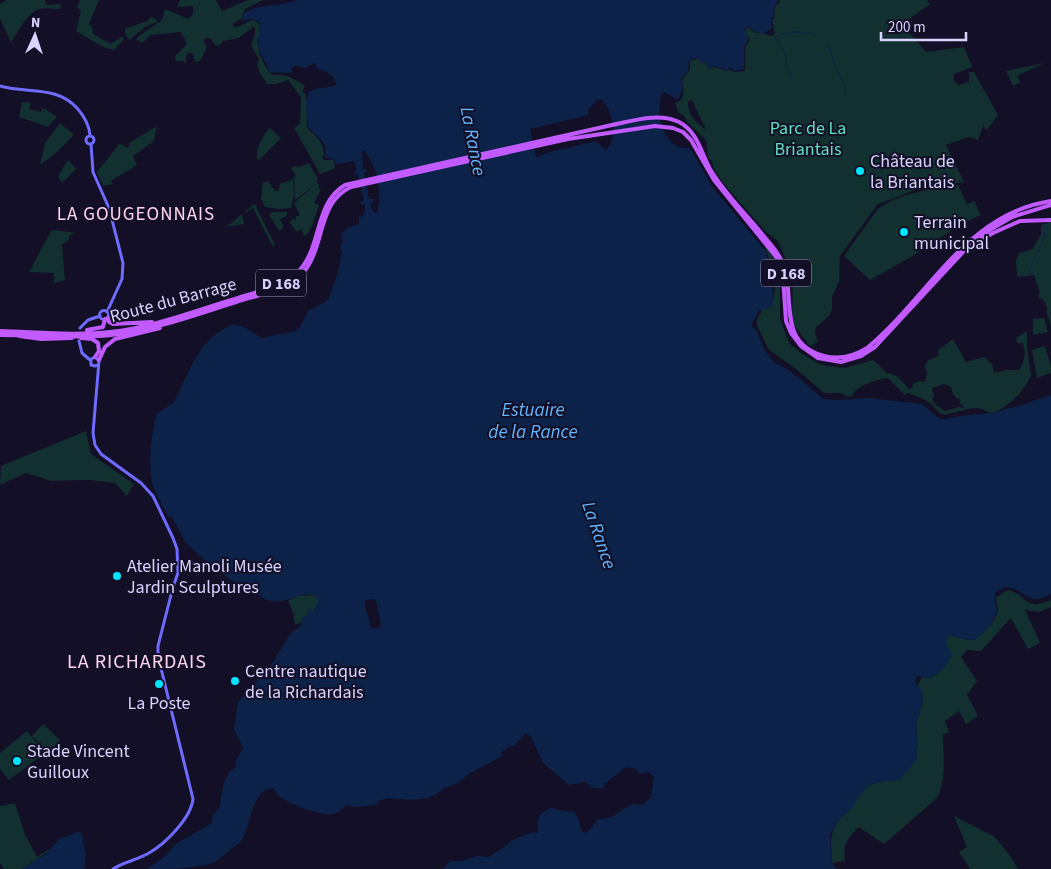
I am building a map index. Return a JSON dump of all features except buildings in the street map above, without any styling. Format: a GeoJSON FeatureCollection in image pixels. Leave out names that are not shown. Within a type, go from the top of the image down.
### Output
{"type":"FeatureCollection","features":[{"type":"Feature","properties":{"kind":"main road"},"geometry":{"type":"LineString","coordinates":[[0,86],[16,90],[50,92],[72,102],[87,122],[90,136],[95,139],[91,144],[93,172],[109,208],[123,263],[122,279],[107,312],[109,314],[103,327],[91,330],[0,332]]}},
{"type":"Feature","properties":{"kind":"main road","name":"D 168"},"geometry":{"type":"LineString","coordinates":[[354,184],[612,125],[660,118],[680,122],[692,133],[717,179],[780,256],[785,270],[790,318],[794,332],[808,348],[819,354],[845,358],[867,348],[977,234],[988,225],[1011,213],[1043,203],[1045,200],[1051,200]]}},
{"type":"Feature","properties":{"kind":"main road","name":"D 168"},"geometry":{"type":"LineString","coordinates":[[354,184],[568,139],[662,126],[679,130],[691,140],[717,185],[777,258],[783,277],[785,313],[788,328],[800,346],[818,358],[841,362],[868,352],[886,336],[970,246],[1001,222],[1051,205]]}},
{"type":"Feature","properties":{"kind":"main road","name":"Route du Barrage"},"geometry":{"type":"LineString","coordinates":[[0,332],[102,333],[156,323],[272,287],[292,278],[307,261],[326,206],[332,196],[354,184]]}},
{"type":"Feature","properties":{"kind":"main road","name":"Route du Barrage"},"geometry":{"type":"LineString","coordinates":[[0,332],[17,335],[102,336],[123,333],[166,324],[273,290],[300,276],[310,262],[330,206],[342,189]]}},
{"type":"Feature","properties":{"kind":"main road"},"geometry":{"type":"LineString","coordinates":[[970,246],[1020,221],[1051,220]]}},
{"type":"Feature","properties":{"kind":"main road"},"geometry":{"type":"LineString","coordinates":[[80,328],[88,320],[100,316],[102,311],[107,312]]}},
{"type":"Feature","properties":{"kind":"main road"},"geometry":{"type":"LineString","coordinates":[[100,316],[113,324],[151,321],[156,323]]}},
{"type":"Feature","properties":{"kind":"main road","name":"D 168"},"geometry":{"type":"LineString","coordinates":[[96,362],[105,347],[115,339],[163,327],[166,324]]}},
{"type":"Feature","properties":{"kind":"main road"},"geometry":{"type":"LineString","coordinates":[[17,335],[41,339],[92,339],[98,343],[99,348],[96,362],[98,376],[93,433],[95,446],[105,457],[141,483],[153,496],[177,549],[178,573],[158,646],[158,656],[193,799],[188,816],[154,850],[113,869]]}},
{"type":"Feature","properties":{"kind":"main road"},"geometry":{"type":"LineString","coordinates":[[79,341],[82,353],[90,360],[90,364],[96,362]]}},
{"type":"Feature","properties":{"kind":"main road"},"geometry":{"type":"LineString","coordinates":[[90,360],[96,362]]}},
{"type":"Feature","properties":{"kind":"green space"},"geometry":{"type":"Polygon","coordinates":[[[7,0],[45,0],[46,5],[61,4],[60,9],[40,9],[32,14],[23,23],[11,43],[0,18],[0,4],[7,0]]]}},
{"type":"Feature","properties":{"kind":"green space"},"geometry":{"type":"Polygon","coordinates":[[[80,0],[99,0],[89,24],[92,26],[93,34],[109,44],[122,37],[124,39],[114,50],[103,47],[76,31],[81,11],[77,7],[80,0]]]}},
{"type":"Feature","properties":{"kind":"green space"},"geometry":{"type":"Polygon","coordinates":[[[180,0],[216,0],[222,11],[248,0],[263,0],[245,9],[241,19],[232,24],[235,28],[252,20],[259,23],[260,33],[257,40],[259,53],[269,71],[273,75],[282,75],[305,86],[302,92],[306,94],[307,128],[321,143],[324,160],[333,160],[335,164],[334,169],[320,174],[294,128],[300,124],[301,97],[288,80],[276,84],[267,84],[260,72],[258,66],[259,59],[251,45],[255,28],[253,27],[239,38],[223,41],[219,46],[215,45],[211,39],[203,40],[207,47],[200,61],[195,62],[193,54],[189,52],[186,56],[186,64],[183,61],[176,61],[175,56],[187,44],[181,32],[151,35],[142,43],[136,39],[162,20],[165,9],[188,19],[193,14],[193,6],[177,7],[180,0]]]}},
{"type":"Feature","properties":{"kind":"green space","name":"Parc de La Briantais"},"geometry":{"type":"Polygon","coordinates":[[[780,0],[927,0],[930,4],[902,24],[926,52],[964,47],[972,67],[954,74],[954,81],[959,85],[969,82],[969,72],[974,72],[998,115],[987,130],[983,126],[978,140],[969,137],[946,145],[964,182],[915,190],[876,205],[840,256],[839,281],[832,297],[832,309],[829,316],[816,327],[815,332],[818,342],[810,346],[793,324],[794,260],[788,264],[778,241],[766,232],[724,184],[714,169],[712,161],[708,158],[706,140],[678,112],[675,103],[681,100],[684,92],[682,79],[690,70],[690,61],[692,59],[693,61],[697,58],[701,62],[706,63],[708,69],[715,67],[726,71],[728,69],[734,72],[745,71],[745,48],[750,39],[747,37],[745,30],[749,28],[756,33],[759,32],[771,36],[775,34],[772,20],[775,18],[776,5],[780,3],[780,0]],[[692,100],[688,101],[689,110],[693,118],[706,130],[692,100]]]}},
{"type":"Feature","properties":{"kind":"green space"},"geometry":{"type":"Polygon","coordinates":[[[151,17],[156,19],[157,22],[145,27],[129,40],[125,29],[147,21],[151,17]]]}},
{"type":"Feature","properties":{"kind":"green space"},"geometry":{"type":"Polygon","coordinates":[[[1044,63],[1017,76],[1020,82],[1013,86],[1006,71],[1044,63]]]}},
{"type":"Feature","properties":{"kind":"green space"},"geometry":{"type":"Polygon","coordinates":[[[22,102],[31,103],[29,109],[41,112],[42,108],[57,117],[48,127],[19,117],[22,102]]]}},
{"type":"Feature","properties":{"kind":"green space"},"geometry":{"type":"Polygon","coordinates":[[[60,123],[74,135],[55,154],[40,165],[45,143],[60,123]]]}},
{"type":"Feature","properties":{"kind":"green space"},"geometry":{"type":"Polygon","coordinates":[[[157,126],[154,141],[133,156],[137,165],[111,181],[113,184],[103,186],[97,172],[120,143],[127,148],[129,143],[157,126]]]}},
{"type":"Feature","properties":{"kind":"green space"},"geometry":{"type":"Polygon","coordinates":[[[270,128],[281,138],[258,161],[259,144],[270,128]]]}},
{"type":"Feature","properties":{"kind":"green space"},"geometry":{"type":"Polygon","coordinates":[[[68,160],[76,169],[62,183],[58,176],[68,160]]]}},
{"type":"Feature","properties":{"kind":"green space"},"geometry":{"type":"Polygon","coordinates":[[[309,163],[318,179],[316,183],[319,184],[318,188],[321,189],[314,203],[319,205],[312,226],[306,236],[301,229],[297,232],[289,222],[292,219],[296,220],[295,217],[300,215],[294,203],[315,185],[295,200],[294,177],[296,176],[291,168],[309,163]]]}},
{"type":"Feature","properties":{"kind":"green space"},"geometry":{"type":"Polygon","coordinates":[[[293,179],[294,196],[291,208],[265,207],[261,199],[263,183],[268,181],[275,191],[278,191],[281,183],[293,179]]]}},
{"type":"Feature","properties":{"kind":"green space","name":"Terrain municipal"},"geometry":{"type":"Polygon","coordinates":[[[958,185],[967,204],[974,201],[981,215],[961,224],[911,257],[870,280],[844,256],[877,210],[885,204],[915,193],[958,185]]]}},
{"type":"Feature","properties":{"kind":"green space"},"geometry":{"type":"Polygon","coordinates":[[[255,204],[275,245],[273,247],[253,208],[242,214],[255,204]]]}},
{"type":"Feature","properties":{"kind":"green space"},"geometry":{"type":"Polygon","coordinates":[[[272,212],[287,212],[287,216],[280,219],[284,227],[279,231],[269,215],[272,212]]]}},
{"type":"Feature","properties":{"kind":"green space"},"geometry":{"type":"Polygon","coordinates":[[[242,214],[244,224],[226,227],[242,214]]]}},
{"type":"Feature","properties":{"kind":"green space"},"geometry":{"type":"Polygon","coordinates":[[[1051,216],[1051,326],[1046,310],[1048,309],[1043,299],[1039,298],[1038,295],[1040,293],[1034,275],[1017,277],[1016,260],[1019,253],[1033,249],[1041,234],[1041,225],[1048,223],[1051,216]]]}},
{"type":"Feature","properties":{"kind":"green space"},"geometry":{"type":"Polygon","coordinates":[[[51,231],[75,233],[70,235],[68,241],[62,244],[65,280],[54,283],[54,273],[29,272],[51,231]]]}},
{"type":"Feature","properties":{"kind":"green space"},"geometry":{"type":"Polygon","coordinates":[[[764,244],[779,266],[776,268],[780,279],[780,319],[789,343],[802,354],[821,365],[844,368],[873,360],[888,374],[890,373],[898,377],[910,390],[914,383],[925,382],[927,372],[925,366],[928,360],[939,356],[938,350],[953,339],[966,362],[984,357],[992,364],[994,373],[1006,370],[1019,370],[1024,360],[1024,351],[1023,343],[1017,343],[1016,338],[1027,331],[1031,376],[1014,399],[1000,409],[990,413],[982,409],[972,408],[944,415],[923,399],[908,393],[905,395],[888,378],[867,384],[848,397],[841,393],[824,393],[795,368],[769,350],[757,326],[757,320],[763,308],[772,304],[775,288],[764,244]],[[944,384],[932,388],[934,396],[932,400],[945,411],[964,407],[960,403],[959,398],[957,399],[953,394],[951,387],[944,384]]]}},
{"type":"Feature","properties":{"kind":"green space"},"geometry":{"type":"Polygon","coordinates":[[[1044,318],[1048,332],[1033,335],[1033,319],[1044,318]]]}},
{"type":"Feature","properties":{"kind":"green space"},"geometry":{"type":"Polygon","coordinates":[[[1045,346],[1051,366],[1051,373],[1037,378],[1032,350],[1045,346]]]}},
{"type":"Feature","properties":{"kind":"green space"},"geometry":{"type":"Polygon","coordinates":[[[86,431],[91,454],[134,484],[127,496],[115,483],[89,480],[52,481],[26,473],[0,485],[1,466],[86,431]]]}},
{"type":"Feature","properties":{"kind":"green space"},"geometry":{"type":"Polygon","coordinates":[[[1008,590],[1015,592],[1030,603],[1042,603],[1051,600],[1051,607],[1040,612],[1025,610],[1040,643],[1028,649],[1011,618],[981,651],[967,650],[961,657],[977,681],[967,695],[978,716],[966,724],[959,711],[945,721],[949,732],[943,735],[943,775],[937,798],[884,844],[859,827],[845,846],[845,861],[832,863],[832,837],[839,820],[853,806],[856,799],[867,787],[878,782],[900,780],[916,756],[918,744],[916,724],[923,702],[918,685],[922,677],[932,678],[947,638],[950,635],[975,640],[990,626],[998,612],[996,597],[1008,590]]]}},
{"type":"Feature","properties":{"kind":"green space"},"geometry":{"type":"Polygon","coordinates":[[[313,595],[318,597],[318,603],[313,612],[311,613],[308,610],[308,614],[302,618],[301,622],[295,625],[288,601],[297,596],[313,595]]]}},
{"type":"Feature","properties":{"kind":"green space"},"geometry":{"type":"Polygon","coordinates":[[[43,724],[60,740],[49,752],[32,736],[43,724]]]}},
{"type":"Feature","properties":{"kind":"green space","name":"Stade Vincent Guilloux"},"geometry":{"type":"Polygon","coordinates":[[[27,731],[45,753],[9,780],[0,769],[0,753],[27,731]]]}},
{"type":"Feature","properties":{"kind":"green space"},"geometry":{"type":"Polygon","coordinates":[[[15,803],[25,835],[37,857],[49,849],[49,851],[22,869],[4,869],[0,863],[0,806],[15,803]]]}},
{"type":"Feature","properties":{"kind":"green space"},"geometry":{"type":"Polygon","coordinates":[[[954,816],[995,837],[1018,869],[970,869],[959,852],[967,847],[954,816]]]}},
{"type":"Feature","properties":{"kind":"water","name":"Estuaire de la Rance"},"geometry":{"type":"Polygon","coordinates":[[[297,0],[779,0],[775,4],[774,17],[771,19],[772,28],[765,33],[756,32],[749,27],[745,29],[748,40],[744,47],[744,69],[734,71],[729,67],[726,70],[715,66],[708,69],[706,62],[701,62],[697,57],[693,60],[691,58],[688,71],[681,79],[683,90],[679,99],[665,92],[660,100],[661,124],[668,138],[679,147],[690,148],[713,188],[765,250],[771,270],[773,306],[759,311],[752,323],[764,349],[775,363],[787,369],[823,399],[869,398],[922,404],[940,419],[991,413],[1051,395],[1051,594],[1035,599],[1012,588],[1001,589],[995,593],[997,611],[990,626],[975,640],[950,635],[947,638],[946,644],[952,655],[942,670],[931,678],[917,676],[915,682],[921,689],[923,702],[916,724],[918,744],[916,756],[918,758],[900,780],[878,782],[867,787],[856,799],[854,806],[837,822],[830,835],[832,863],[837,869],[443,869],[450,861],[462,861],[477,856],[489,857],[512,840],[533,832],[538,834],[539,816],[551,808],[574,811],[582,832],[587,833],[598,819],[611,817],[632,804],[642,805],[651,797],[654,777],[649,772],[639,774],[636,769],[626,767],[606,783],[603,789],[593,788],[585,782],[569,785],[543,763],[530,735],[525,734],[514,746],[510,746],[502,752],[501,757],[470,773],[458,783],[428,798],[411,800],[388,798],[378,801],[376,805],[355,807],[346,805],[336,813],[329,814],[304,809],[288,802],[278,795],[273,788],[266,790],[256,801],[242,840],[215,862],[173,869],[147,869],[165,856],[177,843],[212,823],[213,815],[219,807],[228,774],[236,767],[235,763],[243,748],[234,729],[238,702],[271,665],[290,634],[302,625],[302,618],[307,615],[310,609],[312,609],[311,613],[314,612],[318,603],[318,597],[312,595],[274,602],[267,600],[231,580],[211,566],[185,542],[172,517],[169,518],[153,486],[150,465],[153,430],[157,414],[174,402],[194,360],[202,348],[216,334],[232,324],[242,326],[262,338],[295,331],[300,327],[308,311],[329,298],[338,272],[342,251],[339,249],[343,241],[341,234],[347,228],[359,224],[359,216],[362,217],[365,213],[365,204],[360,203],[364,200],[358,175],[354,174],[357,170],[354,161],[337,164],[333,159],[325,157],[326,148],[322,141],[308,127],[306,102],[308,93],[314,89],[336,85],[334,79],[327,72],[317,69],[315,63],[306,68],[294,66],[291,69],[293,72],[270,72],[259,51],[260,22],[252,19],[243,21],[242,15],[248,11],[297,0]],[[601,99],[596,101],[588,110],[589,115],[530,129],[536,157],[596,141],[605,150],[612,139],[613,125],[609,110],[601,99]],[[364,150],[362,152],[363,169],[368,171],[364,173],[369,199],[374,199],[370,203],[373,212],[377,213],[379,204],[378,180],[369,157],[364,150]],[[374,599],[366,600],[370,626],[378,629],[381,625],[376,601],[374,599]]]}},
{"type":"Feature","properties":{"kind":"water"},"geometry":{"type":"Polygon","coordinates":[[[75,832],[82,833],[86,854],[84,869],[22,869],[46,854],[59,839],[75,832]]]}},
{"type":"Feature","properties":{"kind":"waterway"},"geometry":{"type":"LineString","coordinates":[[792,77],[786,67],[786,56],[775,37],[796,32],[817,35]]}},
{"type":"Feature","properties":{"kind":"waterway"},"geometry":{"type":"LineString","coordinates":[[828,43],[846,94]]}},
{"type":"Feature","properties":{"kind":"waterway"},"geometry":{"type":"LineString","coordinates":[[1030,273],[1029,269],[1044,239],[1045,230],[1048,225]]}},
{"type":"Feature","properties":{"kind":"place","name":"Château de la Briantais"},"geometry":{"type":"Point","coordinates":[860,171]}},
{"type":"Feature","properties":{"kind":"place","name":"Terrain municipal"},"geometry":{"type":"Point","coordinates":[904,232]}},
{"type":"Feature","properties":{"kind":"place","name":"Atelier Manoli Musée Jardin Sculptures"},"geometry":{"type":"Point","coordinates":[117,576]}},
{"type":"Feature","properties":{"kind":"place","name":"Centre nautique de la Richardais"},"geometry":{"type":"Point","coordinates":[235,681]}},
{"type":"Feature","properties":{"kind":"place","name":"La Poste"},"geometry":{"type":"Point","coordinates":[159,684]}},
{"type":"Feature","properties":{"kind":"place","name":"Stade Vincent Guilloux"},"geometry":{"type":"Point","coordinates":[17,761]}},
{"type":"Feature","properties":{"kind":"district","name":"LA GOUGEONNAIS"},"geometry":{"type":"Point","coordinates":[136,213]}},
{"type":"Feature","properties":{"kind":"district","name":"LA RICHARDAIS"},"geometry":{"type":"Point","coordinates":[137,661]}},
{"type":"Feature","properties":{"kind":"water label","name":"La Rance"},"geometry":{"type":"Point","coordinates":[474,141]}},
{"type":"Feature","properties":{"kind":"water label","name":"La Rance"},"geometry":{"type":"Point","coordinates":[600,535]}}]}
